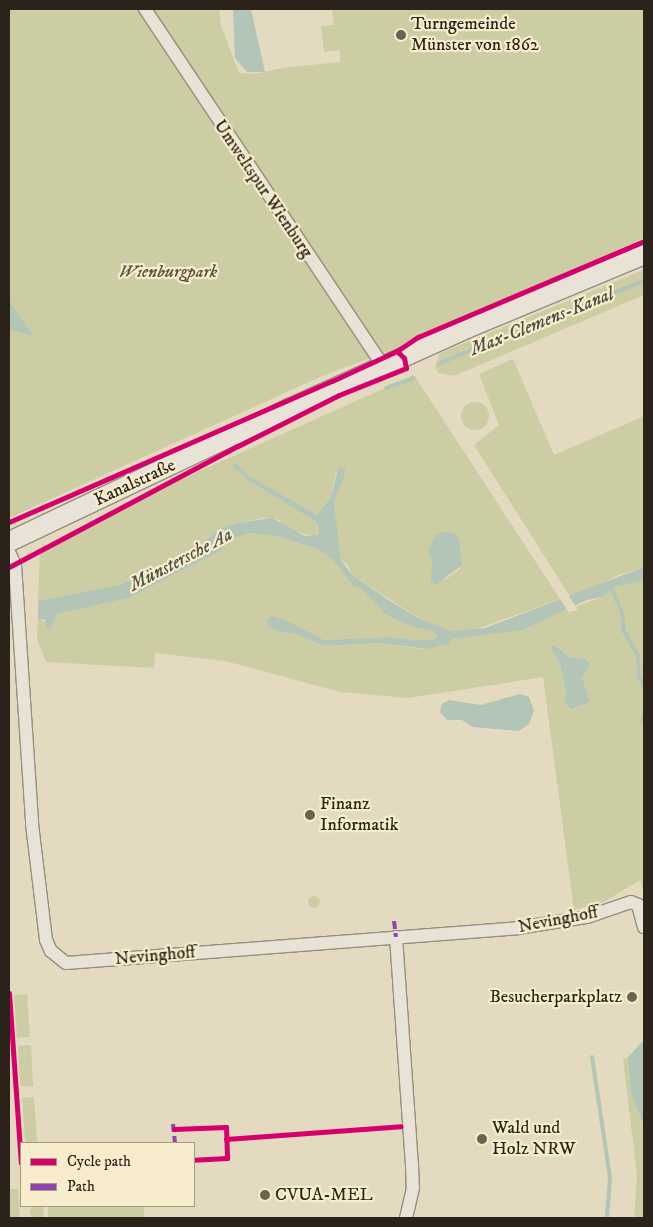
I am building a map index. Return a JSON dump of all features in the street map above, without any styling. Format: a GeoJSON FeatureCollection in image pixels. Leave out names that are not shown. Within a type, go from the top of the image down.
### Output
{"type":"FeatureCollection","features":[{"type":"Feature","properties":{"kind":"main road","name":"Kanalstraße"},"geometry":{"type":"LineString","coordinates":[[9,541],[384,367],[644,254]]}},
{"type":"Feature","properties":{"kind":"street","name":"Umweltspur Wienburg"},"geometry":{"type":"LineString","coordinates":[[145,9],[384,367]]}},
{"type":"Feature","properties":{"kind":"street","name":"Nevinghoff"},"geometry":{"type":"LineString","coordinates":[[9,552],[15,565],[18,646],[32,824],[46,940],[58,958],[66,963],[396,937],[567,921],[631,902],[638,906],[644,927]]}},
{"type":"Feature","properties":{"kind":"street"},"geometry":{"type":"LineString","coordinates":[[396,937],[412,1164],[412,1188],[406,1218]]}},
{"type":"Feature","properties":{"kind":"green space","name":"Wienburgpark"},"geometry":{"type":"Polygon","coordinates":[[[9,9],[219,9],[221,26],[239,73],[255,74],[282,68],[340,62],[340,50],[324,52],[321,26],[334,25],[332,9],[644,9],[644,238],[410,343],[320,377],[9,518],[9,9]]]}},
{"type":"Feature","properties":{"kind":"green space"},"geometry":{"type":"Polygon","coordinates":[[[644,270],[644,295],[454,376],[438,373],[435,366],[440,353],[644,270]]]}},
{"type":"Feature","properties":{"kind":"green space"},"geometry":{"type":"Polygon","coordinates":[[[513,359],[554,455],[644,416],[644,567],[616,576],[586,592],[569,595],[474,445],[499,425],[479,374],[513,359]]]}},
{"type":"Feature","properties":{"kind":"green space"},"geometry":{"type":"Polygon","coordinates":[[[414,375],[560,599],[471,631],[452,631],[422,620],[352,575],[347,564],[341,560],[334,501],[344,478],[336,472],[331,497],[317,515],[248,475],[249,481],[315,521],[319,530],[315,537],[285,528],[279,520],[263,518],[237,523],[220,529],[172,566],[118,585],[38,601],[40,550],[175,482],[414,375]],[[433,539],[429,549],[434,573],[431,582],[446,579],[460,569],[460,543],[433,539]]]}},
{"type":"Feature","properties":{"kind":"green space"},"geometry":{"type":"Polygon","coordinates":[[[475,402],[485,406],[489,416],[485,426],[475,430],[465,426],[461,416],[465,406],[475,402]]]}},
{"type":"Feature","properties":{"kind":"green space"},"geometry":{"type":"Polygon","coordinates":[[[250,533],[276,536],[318,549],[332,559],[351,584],[362,589],[385,614],[412,627],[434,631],[437,636],[435,639],[419,640],[387,637],[324,640],[272,616],[279,632],[296,634],[324,646],[379,643],[421,649],[446,645],[452,639],[529,628],[535,622],[602,597],[615,587],[644,580],[644,891],[640,880],[604,902],[574,910],[543,677],[408,698],[340,692],[225,661],[155,653],[154,668],[46,662],[37,640],[38,618],[47,623],[57,614],[129,598],[218,552],[228,540],[250,533]],[[555,644],[551,648],[560,665],[566,692],[577,707],[590,702],[582,677],[590,664],[586,659],[569,657],[555,644]]]}},
{"type":"Feature","properties":{"kind":"green space"},"geometry":{"type":"Polygon","coordinates":[[[316,896],[319,897],[319,907],[312,908],[309,907],[308,900],[309,897],[316,896]]]}},
{"type":"Feature","properties":{"kind":"green space"},"geometry":{"type":"Polygon","coordinates":[[[27,994],[30,1037],[17,1038],[14,995],[27,994]]]}},
{"type":"Feature","properties":{"kind":"green space"},"geometry":{"type":"Polygon","coordinates":[[[31,1045],[33,1086],[20,1087],[18,1046],[31,1045]]]}},
{"type":"Feature","properties":{"kind":"green space"},"geometry":{"type":"Polygon","coordinates":[[[628,1057],[631,1093],[644,1127],[644,1218],[634,1218],[637,1176],[623,1059],[628,1057]]]}},
{"type":"Feature","properties":{"kind":"green space"},"geometry":{"type":"Polygon","coordinates":[[[34,1097],[37,1142],[25,1142],[22,1098],[34,1097]]]}},
{"type":"Feature","properties":{"kind":"green space"},"geometry":{"type":"Polygon","coordinates":[[[9,1189],[18,1189],[20,1218],[9,1218],[9,1189]]]}},
{"type":"Feature","properties":{"kind":"green space"},"geometry":{"type":"Polygon","coordinates":[[[32,1207],[42,1207],[42,1217],[37,1219],[32,1217],[30,1212],[32,1207]]]}},
{"type":"Feature","properties":{"kind":"green space"},"geometry":{"type":"Polygon","coordinates":[[[48,1207],[144,1207],[144,1218],[48,1218],[48,1207]]]}},
{"type":"Feature","properties":{"kind":"water"},"geometry":{"type":"Polygon","coordinates":[[[233,9],[251,9],[265,72],[247,72],[235,58],[233,9]]]}},
{"type":"Feature","properties":{"kind":"water"},"geometry":{"type":"Polygon","coordinates":[[[9,302],[25,324],[34,336],[9,329],[9,302]]]}},
{"type":"Feature","properties":{"kind":"water","name":"Münstersche Aa"},"geometry":{"type":"Polygon","coordinates":[[[236,463],[248,475],[317,515],[331,497],[338,469],[345,468],[344,478],[334,501],[341,560],[352,575],[390,601],[422,620],[452,631],[485,628],[644,567],[644,580],[615,587],[602,597],[587,600],[523,630],[452,639],[449,644],[427,649],[379,643],[324,646],[296,634],[279,632],[268,626],[266,621],[272,616],[285,620],[324,640],[387,637],[419,640],[435,639],[437,636],[434,631],[412,627],[385,614],[362,589],[353,586],[332,559],[318,549],[276,536],[250,533],[228,540],[220,551],[129,598],[57,614],[50,629],[46,627],[45,620],[35,618],[34,603],[38,601],[118,585],[172,566],[220,529],[237,523],[272,518],[305,536],[318,535],[319,528],[315,521],[249,481],[232,465],[236,463]]]}},
{"type":"Feature","properties":{"kind":"water"},"geometry":{"type":"Polygon","coordinates":[[[442,532],[454,533],[459,539],[462,565],[436,585],[431,582],[432,560],[428,551],[435,535],[442,532]]]}},
{"type":"Feature","properties":{"kind":"water"},"geometry":{"type":"Polygon","coordinates":[[[554,644],[569,657],[586,659],[590,664],[582,677],[590,702],[571,709],[565,703],[566,692],[560,665],[551,648],[554,644]]]}},
{"type":"Feature","properties":{"kind":"water"},"geometry":{"type":"Polygon","coordinates":[[[520,694],[529,697],[534,711],[529,724],[519,731],[473,727],[462,720],[447,720],[440,712],[442,704],[449,700],[481,705],[520,694]]]}},
{"type":"Feature","properties":{"kind":"water"},"geometry":{"type":"Polygon","coordinates":[[[644,1040],[644,1127],[631,1093],[628,1057],[644,1040]]]}},
{"type":"Feature","properties":{"kind":"pier"},"geometry":{"type":"Polygon","coordinates":[[[567,593],[578,610],[568,612],[559,597],[567,593]]]}},
{"type":"Feature","properties":{"kind":"pier"},"geometry":{"type":"Polygon","coordinates":[[[38,598],[38,621],[9,631],[9,609],[38,598]]]}},
{"type":"Feature","properties":{"kind":"waterway","name":"Max-Clemens-Kanal"},"geometry":{"type":"LineString","coordinates":[[440,363],[644,281]]}},
{"type":"Feature","properties":{"kind":"waterway","name":"Max-Clemens-Kanal"},"geometry":{"type":"LineString","coordinates":[[386,388],[413,378]]}},
{"type":"Feature","properties":{"kind":"waterway"},"geometry":{"type":"LineString","coordinates":[[611,587],[622,613],[624,631],[638,656],[639,676],[644,686]]}},
{"type":"Feature","properties":{"kind":"waterway"},"geometry":{"type":"LineString","coordinates":[[642,722],[644,714]]}},
{"type":"Feature","properties":{"kind":"waterway"},"geometry":{"type":"LineString","coordinates":[[592,1057],[610,1177],[607,1218]]}},
{"type":"Feature","properties":{"kind":"marked path"},"geometry":{"type":"LineString","coordinates":[[394,921],[396,937]]}},
{"type":"Feature","properties":{"kind":"marked path"},"geometry":{"type":"LineString","coordinates":[[173,1124],[175,1142]]}},
{"type":"Feature","properties":{"kind":"cycle path"},"geometry":{"type":"LineString","coordinates":[[9,522],[332,381],[397,351],[418,337],[644,241]]}},
{"type":"Feature","properties":{"kind":"cycle path"},"geometry":{"type":"LineString","coordinates":[[9,567],[339,395],[406,368],[404,358],[397,351]]}},
{"type":"Feature","properties":{"kind":"cycle path"},"geometry":{"type":"LineString","coordinates":[[9,993],[20,1149]]}},
{"type":"Feature","properties":{"kind":"cycle path"},"geometry":{"type":"LineString","coordinates":[[226,1139],[401,1126]]}},
{"type":"Feature","properties":{"kind":"cycle path"},"geometry":{"type":"LineString","coordinates":[[174,1129],[226,1127],[227,1158],[195,1160]]}},
{"type":"Feature","properties":{"kind":"place","name":"Turngemeinde Münster von 1862"},"geometry":{"type":"Point","coordinates":[401,35]}},
{"type":"Feature","properties":{"kind":"place","name":"Finanz Informatik"},"geometry":{"type":"Point","coordinates":[310,815]}},
{"type":"Feature","properties":{"kind":"place","name":"Besucherparkplatz"},"geometry":{"type":"Point","coordinates":[632,997]}},
{"type":"Feature","properties":{"kind":"place","name":"Wald und Holz NRW"},"geometry":{"type":"Point","coordinates":[482,1139]}},
{"type":"Feature","properties":{"kind":"place","name":"CVUA-MEL"},"geometry":{"type":"Point","coordinates":[265,1195]}}]}
